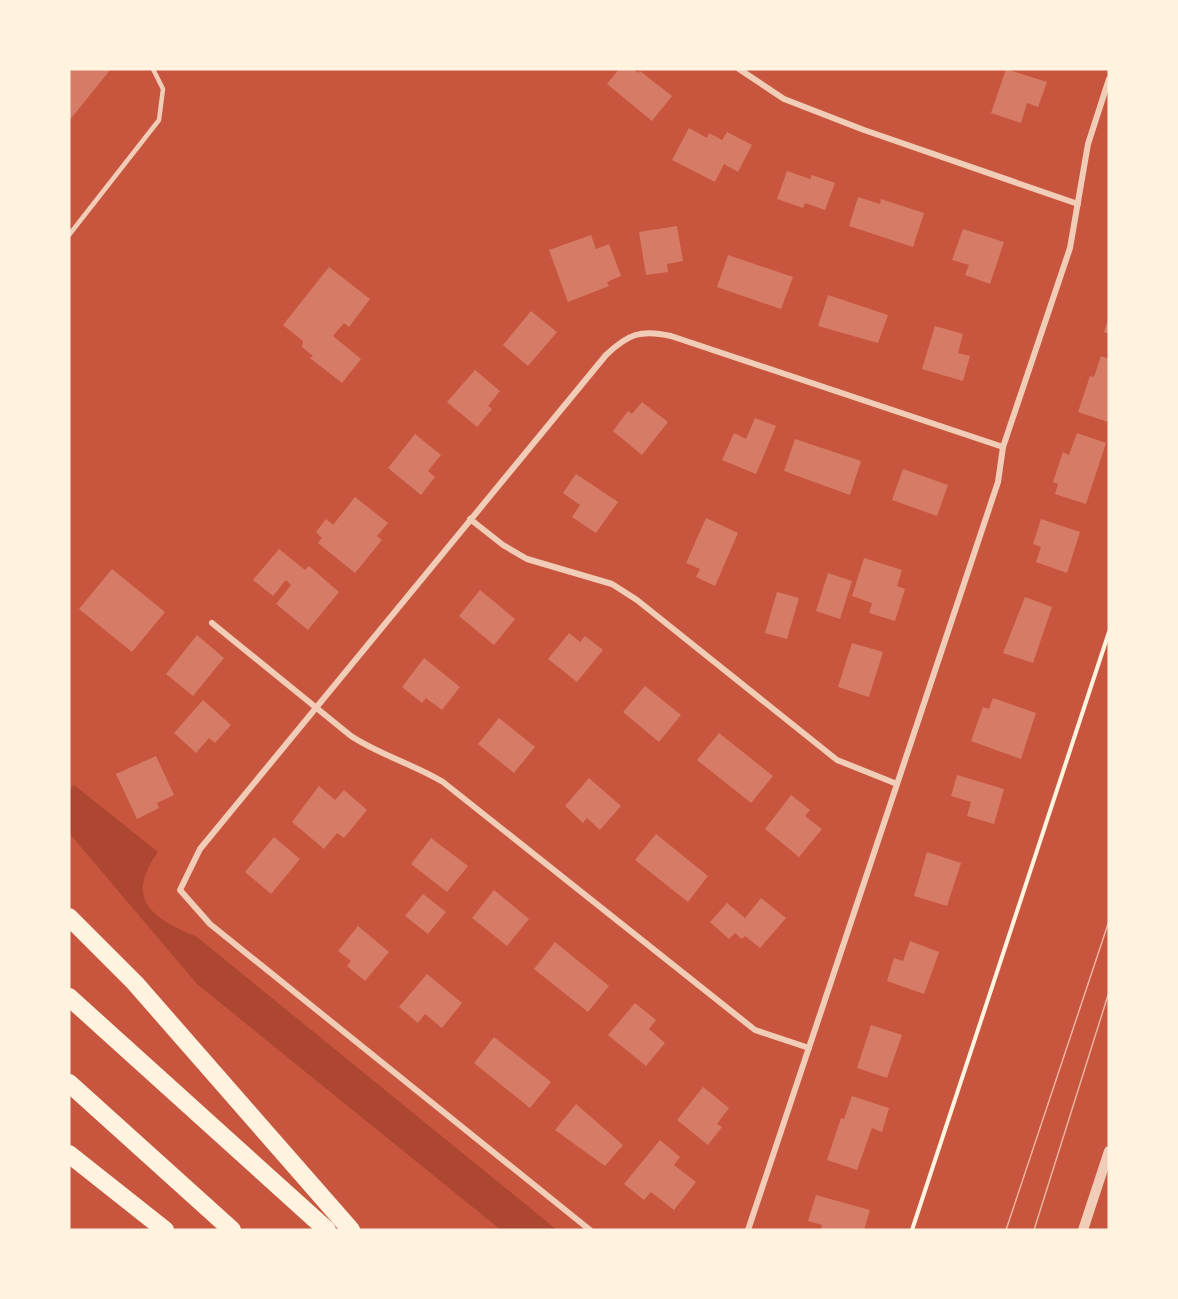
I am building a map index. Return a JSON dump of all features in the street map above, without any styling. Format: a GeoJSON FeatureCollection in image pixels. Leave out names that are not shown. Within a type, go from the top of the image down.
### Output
{"type":"FeatureCollection","features":[{"type":"Feature","properties":{"kind":"highway"},"geometry":{"type":"LineString","coordinates":[[69,917],[135,983],[351,1230]]}},
{"type":"Feature","properties":{"kind":"highway"},"geometry":{"type":"LineString","coordinates":[[69,997],[327,1230]]}},
{"type":"Feature","properties":{"kind":"highway"},"geometry":{"type":"LineString","coordinates":[[69,1083],[232,1230]]}},
{"type":"Feature","properties":{"kind":"highway"},"geometry":{"type":"LineString","coordinates":[[69,1154],[165,1230]]}},
{"type":"Feature","properties":{"kind":"street"},"geometry":{"type":"LineString","coordinates":[[739,69],[784,99],[864,130],[1078,204]]}},
{"type":"Feature","properties":{"kind":"street"},"geometry":{"type":"LineString","coordinates":[[748,1230],[998,482],[1003,447],[1070,248],[1088,144],[1109,79]]}},
{"type":"Feature","properties":{"kind":"street"},"geometry":{"type":"LineString","coordinates":[[590,1230],[210,924],[180,890],[200,849],[606,355],[629,336],[655,332],[671,336],[1003,447]]}},
{"type":"Feature","properties":{"kind":"street"},"geometry":{"type":"LineString","coordinates":[[470,519],[503,545],[527,559],[612,584],[638,600],[837,760],[897,784]]}},
{"type":"Feature","properties":{"kind":"street"},"geometry":{"type":"LineString","coordinates":[[212,623],[316,708],[370,748],[419,768],[443,782],[755,1030],[809,1048]]}},
{"type":"Feature","properties":{"kind":"street"},"geometry":{"type":"LineString","coordinates":[[1083,1230],[1109,1151]]}},
{"type":"Feature","properties":{"kind":"lane"},"geometry":{"type":"LineString","coordinates":[[69,235],[159,120],[163,89],[153,69]]}},
{"type":"Feature","properties":{"kind":"path"},"geometry":{"type":"LineString","coordinates":[[912,1230],[1109,632]]}},
{"type":"Feature","properties":{"kind":"shaded area"},"geometry":{"type":"Polygon","coordinates":[[[74,785],[158,852],[143,883],[148,906],[157,915],[197,937],[557,1230],[501,1230],[197,984],[69,833],[69,790],[74,785]]]}},
{"type":"Feature","properties":{"kind":"building"},"geometry":{"type":"Polygon","coordinates":[[[69,69],[110,70],[69,121],[69,69]]]}},
{"type":"Feature","properties":{"kind":"building"},"geometry":{"type":"Polygon","coordinates":[[[619,69],[633,69],[638,73],[640,71],[672,96],[652,121],[607,84],[619,69]]]}},
{"type":"Feature","properties":{"kind":"building"},"geometry":{"type":"Polygon","coordinates":[[[1006,69],[1047,82],[1038,107],[1027,103],[1021,123],[991,113],[1006,69]]]}},
{"type":"Feature","properties":{"kind":"building"},"geometry":{"type":"Polygon","coordinates":[[[689,128],[707,138],[709,133],[722,140],[727,132],[752,145],[738,172],[724,164],[715,182],[672,160],[689,128]]]}},
{"type":"Feature","properties":{"kind":"building"},"geometry":{"type":"Polygon","coordinates":[[[787,171],[810,179],[812,175],[835,183],[825,210],[805,203],[803,208],[777,199],[787,171]]]}},
{"type":"Feature","properties":{"kind":"building"},"geometry":{"type":"Polygon","coordinates":[[[858,197],[880,204],[881,199],[924,213],[913,247],[849,226],[858,197]]]}},
{"type":"Feature","properties":{"kind":"building"},"geometry":{"type":"Polygon","coordinates":[[[677,226],[683,261],[667,264],[668,272],[646,275],[639,232],[677,226]]]}},
{"type":"Feature","properties":{"kind":"building"},"geometry":{"type":"Polygon","coordinates":[[[963,229],[1004,242],[990,284],[965,275],[969,265],[952,260],[963,229]]]}},
{"type":"Feature","properties":{"kind":"building"},"geometry":{"type":"Polygon","coordinates":[[[591,235],[596,249],[609,244],[621,276],[607,282],[609,286],[568,302],[549,250],[591,235]]]}},
{"type":"Feature","properties":{"kind":"building"},"geometry":{"type":"Polygon","coordinates":[[[728,255],[793,277],[781,309],[717,287],[728,255]]]}},
{"type":"Feature","properties":{"kind":"building"},"geometry":{"type":"Polygon","coordinates":[[[329,267],[370,299],[349,327],[344,323],[333,336],[361,359],[342,383],[310,358],[313,356],[302,347],[303,341],[283,325],[329,267]]]}},
{"type":"Feature","properties":{"kind":"building"},"geometry":{"type":"Polygon","coordinates":[[[828,295],[888,315],[878,343],[818,326],[828,295]]]}},
{"type":"Feature","properties":{"kind":"building"},"geometry":{"type":"Polygon","coordinates":[[[531,311],[557,332],[528,366],[503,345],[531,311]]]}},
{"type":"Feature","properties":{"kind":"building"},"geometry":{"type":"Polygon","coordinates":[[[1109,317],[1109,334],[1104,332],[1109,317]]]}},
{"type":"Feature","properties":{"kind":"building"},"geometry":{"type":"Polygon","coordinates":[[[935,326],[963,334],[958,353],[970,356],[963,381],[922,369],[935,326]]]}},
{"type":"Feature","properties":{"kind":"building"},"geometry":{"type":"Polygon","coordinates":[[[1101,356],[1109,359],[1108,422],[1078,412],[1090,376],[1094,377],[1101,356]]]}},
{"type":"Feature","properties":{"kind":"building"},"geometry":{"type":"Polygon","coordinates":[[[475,370],[500,391],[488,406],[492,409],[477,427],[447,402],[475,370]]]}},
{"type":"Feature","properties":{"kind":"building"},"geometry":{"type":"Polygon","coordinates":[[[642,402],[668,422],[642,455],[613,431],[628,411],[632,414],[642,402]]]}},
{"type":"Feature","properties":{"kind":"building"},"geometry":{"type":"Polygon","coordinates":[[[755,418],[776,426],[756,474],[722,460],[734,433],[746,439],[755,418]]]}},
{"type":"Feature","properties":{"kind":"building"},"geometry":{"type":"Polygon","coordinates":[[[1077,433],[1106,443],[1086,504],[1055,494],[1058,484],[1053,482],[1063,452],[1069,455],[1077,433]]]}},
{"type":"Feature","properties":{"kind":"building"},"geometry":{"type":"Polygon","coordinates":[[[415,434],[441,455],[428,471],[435,477],[421,495],[388,468],[415,434]]]}},
{"type":"Feature","properties":{"kind":"building"},"geometry":{"type":"Polygon","coordinates":[[[795,439],[861,461],[850,495],[784,471],[795,439]]]}},
{"type":"Feature","properties":{"kind":"building"},"geometry":{"type":"Polygon","coordinates":[[[903,469],[948,485],[937,516],[892,500],[903,469]]]}},
{"type":"Feature","properties":{"kind":"building"},"geometry":{"type":"Polygon","coordinates":[[[576,474],[618,502],[596,533],[572,517],[580,505],[563,493],[576,474]]]}},
{"type":"Feature","properties":{"kind":"building"},"geometry":{"type":"Polygon","coordinates":[[[355,497],[388,523],[377,536],[382,540],[355,573],[318,543],[322,538],[316,532],[326,519],[333,525],[355,497]]]}},
{"type":"Feature","properties":{"kind":"building"},"geometry":{"type":"Polygon","coordinates":[[[706,518],[738,533],[715,586],[696,577],[700,569],[686,563],[706,518]]]}},
{"type":"Feature","properties":{"kind":"building"},"geometry":{"type":"Polygon","coordinates":[[[1041,519],[1080,532],[1067,573],[1036,562],[1041,547],[1033,544],[1041,519]]]}},
{"type":"Feature","properties":{"kind":"building"},"geometry":{"type":"Polygon","coordinates":[[[279,549],[305,570],[309,566],[339,592],[308,630],[276,604],[291,585],[286,580],[273,596],[253,580],[279,549]]]}},
{"type":"Feature","properties":{"kind":"building"},"geometry":{"type":"Polygon","coordinates":[[[864,558],[902,570],[897,586],[905,589],[895,621],[869,613],[872,603],[852,596],[864,558]]]}},
{"type":"Feature","properties":{"kind":"building"},"geometry":{"type":"Polygon","coordinates":[[[112,569],[165,612],[132,652],[79,609],[112,569]]]}},
{"type":"Feature","properties":{"kind":"building"},"geometry":{"type":"Polygon","coordinates":[[[828,573],[852,581],[840,619],[816,611],[828,573]]]}},
{"type":"Feature","properties":{"kind":"building"},"geometry":{"type":"Polygon","coordinates":[[[480,590],[515,619],[494,645],[459,616],[480,590]]]}},
{"type":"Feature","properties":{"kind":"building"},"geometry":{"type":"Polygon","coordinates":[[[777,592],[799,598],[787,639],[765,633],[777,592]]]}},
{"type":"Feature","properties":{"kind":"building"},"geometry":{"type":"Polygon","coordinates":[[[1025,597],[1052,607],[1033,663],[1003,653],[1025,597]]]}},
{"type":"Feature","properties":{"kind":"building"},"geometry":{"type":"Polygon","coordinates":[[[569,633],[580,642],[585,636],[603,650],[577,682],[548,659],[569,633]]]}},
{"type":"Feature","properties":{"kind":"building"},"geometry":{"type":"Polygon","coordinates":[[[197,635],[224,658],[193,696],[166,674],[197,635]]]}},
{"type":"Feature","properties":{"kind":"building"},"geometry":{"type":"Polygon","coordinates":[[[852,643],[883,652],[869,697],[838,687],[852,643]]]}},
{"type":"Feature","properties":{"kind":"building"},"geometry":{"type":"Polygon","coordinates":[[[424,658],[460,687],[442,710],[426,698],[422,703],[402,687],[424,658]]]}},
{"type":"Feature","properties":{"kind":"building"},"geometry":{"type":"Polygon","coordinates":[[[645,686],[681,715],[659,742],[623,712],[645,686]]]}},
{"type":"Feature","properties":{"kind":"building"},"geometry":{"type":"Polygon","coordinates":[[[993,698],[1036,713],[1021,759],[971,741],[983,707],[989,709],[993,698]]]}},
{"type":"Feature","properties":{"kind":"building"},"geometry":{"type":"Polygon","coordinates":[[[203,700],[231,725],[215,743],[209,738],[196,753],[174,733],[203,700]]]}},
{"type":"Feature","properties":{"kind":"building"},"geometry":{"type":"Polygon","coordinates":[[[499,718],[535,747],[514,773],[478,744],[499,718]]]}},
{"type":"Feature","properties":{"kind":"building"},"geometry":{"type":"Polygon","coordinates":[[[719,733],[773,776],[751,803],[697,760],[719,733]]]}},
{"type":"Feature","properties":{"kind":"building"},"geometry":{"type":"Polygon","coordinates":[[[156,756],[174,795],[157,803],[159,808],[137,819],[116,774],[156,756]]]}},
{"type":"Feature","properties":{"kind":"building"},"geometry":{"type":"Polygon","coordinates":[[[957,775],[1004,789],[994,824],[967,816],[971,802],[951,796],[957,775]]]}},
{"type":"Feature","properties":{"kind":"building"},"geometry":{"type":"Polygon","coordinates":[[[589,778],[621,806],[600,830],[587,818],[583,823],[565,806],[589,778]]]}},
{"type":"Feature","properties":{"kind":"building"},"geometry":{"type":"Polygon","coordinates":[[[319,786],[335,800],[344,790],[367,810],[344,838],[337,833],[324,849],[292,822],[319,786]]]}},
{"type":"Feature","properties":{"kind":"building"},"geometry":{"type":"Polygon","coordinates":[[[791,795],[810,810],[805,816],[822,829],[799,857],[765,829],[791,795]]]}},
{"type":"Feature","properties":{"kind":"building"},"geometry":{"type":"Polygon","coordinates":[[[656,834],[708,876],[688,902],[635,860],[656,834]]]}},
{"type":"Feature","properties":{"kind":"building"},"geometry":{"type":"Polygon","coordinates":[[[274,837],[300,859],[271,894],[245,872],[274,837]]]}},
{"type":"Feature","properties":{"kind":"building"},"geometry":{"type":"Polygon","coordinates":[[[431,838],[468,866],[447,892],[411,864],[431,838]]]}},
{"type":"Feature","properties":{"kind":"building"},"geometry":{"type":"Polygon","coordinates":[[[927,852],[961,863],[947,906],[914,896],[927,852]]]}},
{"type":"Feature","properties":{"kind":"building"},"geometry":{"type":"Polygon","coordinates":[[[494,890],[529,919],[507,946],[472,918],[494,890]]]}},
{"type":"Feature","properties":{"kind":"building"},"geometry":{"type":"Polygon","coordinates":[[[423,894],[446,912],[428,934],[405,916],[423,894]]]}},
{"type":"Feature","properties":{"kind":"building"},"geometry":{"type":"Polygon","coordinates":[[[761,898],[786,918],[760,948],[745,936],[742,939],[735,933],[729,939],[710,922],[727,903],[745,918],[761,898]]]}},
{"type":"Feature","properties":{"kind":"building"},"geometry":{"type":"Polygon","coordinates":[[[358,926],[389,952],[365,981],[347,966],[351,961],[338,951],[358,926]]]}},
{"type":"Feature","properties":{"kind":"building"},"geometry":{"type":"Polygon","coordinates":[[[910,941],[939,952],[924,994],[887,981],[894,958],[903,961],[910,941]]]}},
{"type":"Feature","properties":{"kind":"building"},"geometry":{"type":"Polygon","coordinates":[[[555,942],[609,986],[588,1012],[534,969],[555,942]]]}},
{"type":"Feature","properties":{"kind":"building"},"geometry":{"type":"Polygon","coordinates":[[[427,974],[462,1003],[442,1028],[425,1014],[418,1023],[399,1007],[427,974]]]}},
{"type":"Feature","properties":{"kind":"building"},"geometry":{"type":"Polygon","coordinates":[[[635,1003],[656,1020],[649,1029],[665,1043],[646,1066],[608,1035],[635,1003]]]}},
{"type":"Feature","properties":{"kind":"building"},"geometry":{"type":"Polygon","coordinates":[[[871,1025],[902,1035],[887,1078],[857,1068],[871,1025]]]}},
{"type":"Feature","properties":{"kind":"building"},"geometry":{"type":"Polygon","coordinates":[[[494,1037],[551,1082],[530,1108],[474,1063],[494,1037]]]}},
{"type":"Feature","properties":{"kind":"building"},"geometry":{"type":"Polygon","coordinates":[[[703,1087],[729,1108],[717,1124],[722,1127],[708,1145],[677,1120],[703,1087]]]}},
{"type":"Feature","properties":{"kind":"building"},"geometry":{"type":"Polygon","coordinates":[[[852,1096],[889,1108],[882,1132],[872,1128],[857,1170],[827,1160],[841,1118],[844,1119],[852,1096]]]}},
{"type":"Feature","properties":{"kind":"building"},"geometry":{"type":"Polygon","coordinates":[[[576,1104],[623,1145],[605,1166],[555,1130],[576,1104]]]}},
{"type":"Feature","properties":{"kind":"building"},"geometry":{"type":"Polygon","coordinates":[[[660,1140],[680,1157],[674,1165],[696,1182],[674,1210],[651,1192],[644,1200],[624,1184],[660,1140]]]}},
{"type":"Feature","properties":{"kind":"building"},"geometry":{"type":"Polygon","coordinates":[[[816,1195],[870,1210],[864,1230],[821,1230],[822,1225],[808,1221],[816,1195]]]}},
{"type":"Feature","properties":{"kind":"tram line"},"geometry":{"type":"LineString","coordinates":[[1006,1230],[1109,921]]}},
{"type":"Feature","properties":{"kind":"tram line"},"geometry":{"type":"LineString","coordinates":[[1034,1230],[1109,992]]}}]}
